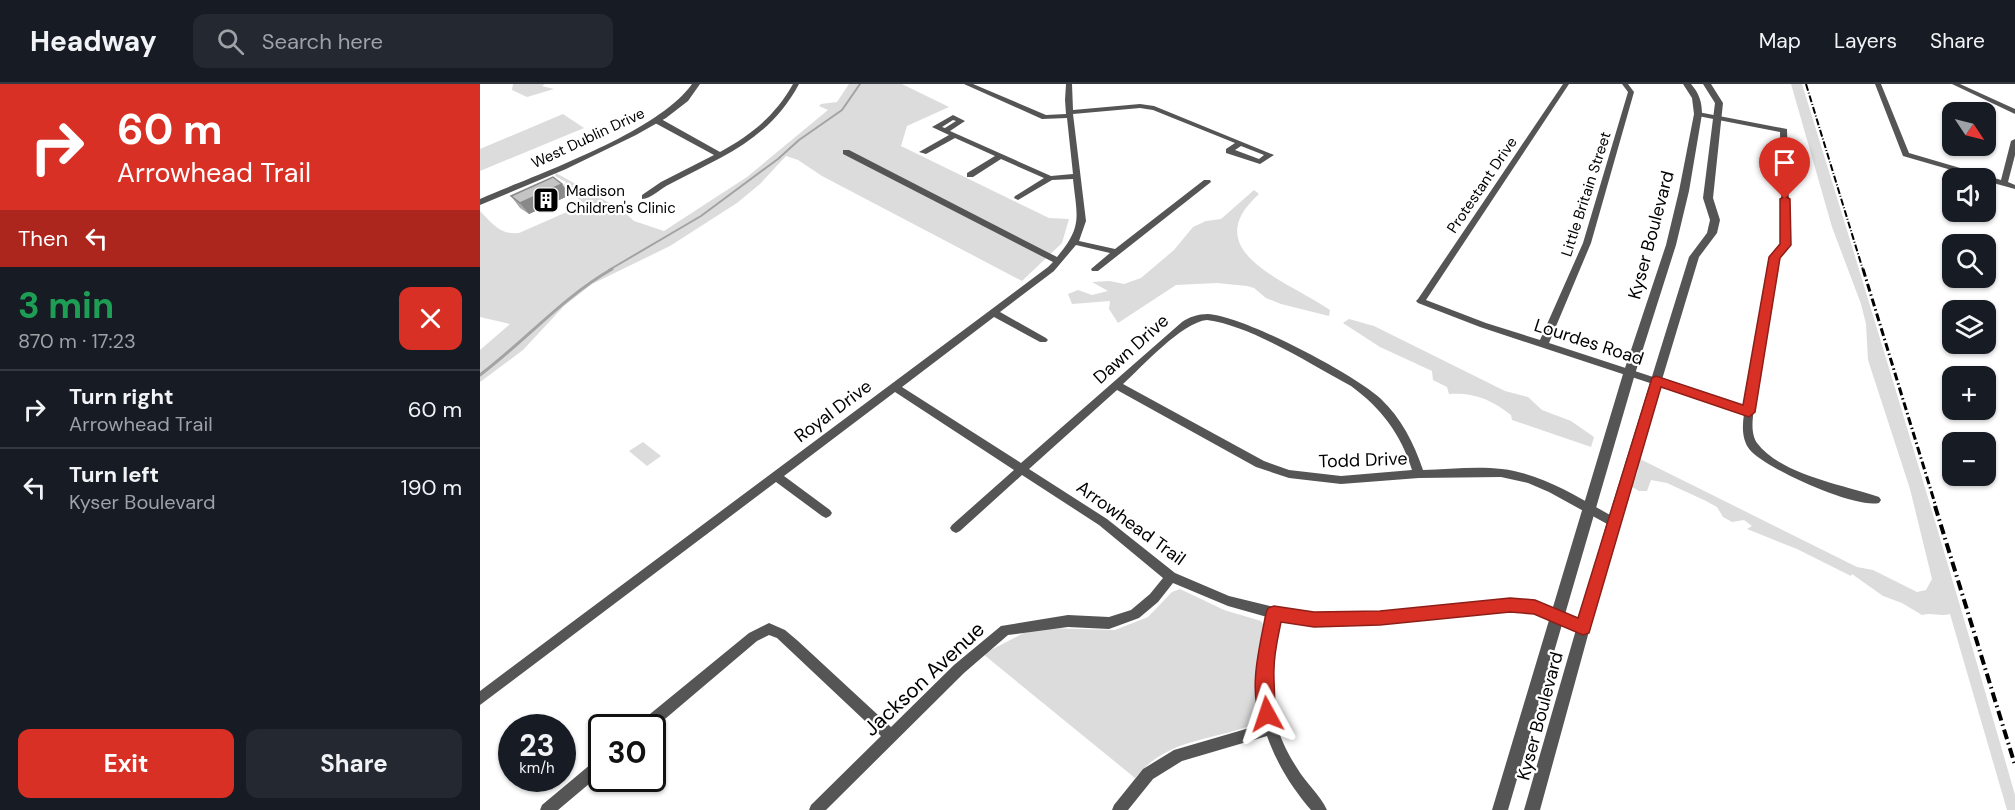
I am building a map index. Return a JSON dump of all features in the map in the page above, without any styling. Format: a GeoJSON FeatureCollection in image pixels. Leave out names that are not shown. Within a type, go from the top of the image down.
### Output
{"type":"FeatureCollection","features":[{"type":"Feature","properties":{"kind":"street","name":"West Dublin Drive"},"geometry":{"type":"LineString","coordinates":[[480,202],[658,121],[685,101],[696,84]]}},
{"type":"Feature","properties":{"kind":"street"},"geometry":{"type":"LineString","coordinates":[[645,197],[664,183],[749,138],[775,118],[789,100],[796,84]]}},
{"type":"Feature","properties":{"kind":"street"},"geometry":{"type":"LineString","coordinates":[[967,84],[1045,117],[1140,106],[1154,108],[1240,143]]}},
{"type":"Feature","properties":{"kind":"street","name":"Royal Drive"},"geometry":{"type":"LineString","coordinates":[[480,699],[1037,280],[1058,261],[1074,242],[1082,221],[1070,114],[1070,84]]}},
{"type":"Feature","properties":{"kind":"street","name":"Protestant Drive"},"geometry":{"type":"LineString","coordinates":[[1420,301],[1566,84]]}},
{"type":"Feature","properties":{"kind":"street","name":"Little Britain Street"},"geometry":{"type":"LineString","coordinates":[[1543,345],[1587,243],[1631,92],[1625,84]]}},
{"type":"Feature","properties":{"kind":"street","name":"Kyser Boulevard"},"geometry":{"type":"LineString","coordinates":[[1500,810],[1629,374],[1671,245],[1684,191],[1698,114],[1698,102],[1687,84]]}},
{"type":"Feature","properties":{"kind":"street","name":"Kyser Boulevard"},"geometry":{"type":"LineString","coordinates":[[1532,810],[1613,522],[1694,257],[1712,233],[1715,220],[1708,198],[1719,103],[1707,84]]}},
{"type":"Feature","properties":{"kind":"street"},"geometry":{"type":"LineString","coordinates":[[1878,84],[1906,154],[2015,187]]}},
{"type":"Feature","properties":{"kind":"street"},"geometry":{"type":"LineString","coordinates":[[1954,84],[2015,112]]}},
{"type":"Feature","properties":{"kind":"street"},"geometry":{"type":"LineString","coordinates":[[1698,114],[1785,131],[1786,245],[1774,257],[1746,428],[1753,446],[1769,460],[1846,495],[1875,500]]}},
{"type":"Feature","properties":{"kind":"street"},"geometry":{"type":"LineString","coordinates":[[658,121],[720,155]]}},
{"type":"Feature","properties":{"kind":"street"},"geometry":{"type":"LineString","coordinates":[[945,130],[1050,177],[1077,176]]}},
{"type":"Feature","properties":{"kind":"street"},"geometry":{"type":"LineString","coordinates":[[923,152],[955,135]]}},
{"type":"Feature","properties":{"kind":"street"},"geometry":{"type":"LineString","coordinates":[[2004,183],[2015,141]]}},
{"type":"Feature","properties":{"kind":"street"},"geometry":{"type":"LineString","coordinates":[[846,152],[1058,261]]}},
{"type":"Feature","properties":{"kind":"street"},"geometry":{"type":"LineString","coordinates":[[970,175],[1001,156]]}},
{"type":"Feature","properties":{"kind":"street"},"geometry":{"type":"LineString","coordinates":[[1018,198],[1050,177]]}},
{"type":"Feature","properties":{"kind":"street"},"geometry":{"type":"LineString","coordinates":[[1095,269],[1207,182]]}},
{"type":"Feature","properties":{"kind":"street"},"geometry":{"type":"LineString","coordinates":[[1074,242],[1116,252]]}},
{"type":"Feature","properties":{"kind":"street","name":"Lourdes Road"},"geometry":{"type":"LineString","coordinates":[[1420,301],[1543,345],[1749,412]]}},
{"type":"Feature","properties":{"kind":"street"},"geometry":{"type":"LineString","coordinates":[[993,312],[1043,340]]}},
{"type":"Feature","properties":{"kind":"street","name":"Dawn Drive"},"geometry":{"type":"LineString","coordinates":[[956,528],[1190,320],[1207,316],[1221,318],[1354,383],[1371,394],[1393,416],[1405,435],[1419,474]]}},
{"type":"Feature","properties":{"kind":"street","name":"Todd Drive"},"geometry":{"type":"LineString","coordinates":[[1116,386],[1260,464],[1288,474],[1341,480],[1419,474],[1501,473],[1530,479],[1613,522]]}},
{"type":"Feature","properties":{"kind":"street","name":"Arrowhead Trail"},"geometry":{"type":"LineString","coordinates":[[895,387],[1103,522],[1171,577],[1228,601],[1314,620],[1380,618],[1510,605],[1535,607],[1583,627]]}},
{"type":"Feature","properties":{"kind":"street"},"geometry":{"type":"LineString","coordinates":[[777,476],[826,513]]}},
{"type":"Feature","properties":{"kind":"street","name":"Jackson Avenue"},"geometry":{"type":"LineString","coordinates":[[816,810],[959,669],[1005,630],[1068,621],[1109,623],[1135,614],[1154,598],[1171,577]]}},
{"type":"Feature","properties":{"kind":"street"},"geometry":{"type":"LineString","coordinates":[[1274,613],[1265,665],[1264,699],[1270,729],[1296,780],[1320,810]]}},
{"type":"Feature","properties":{"kind":"street"},"geometry":{"type":"LineString","coordinates":[[661,714],[753,637],[769,629],[781,634],[891,736]]}},
{"type":"Feature","properties":{"kind":"street"},"geometry":{"type":"LineString","coordinates":[[1119,810],[1148,774],[1179,755],[1270,729]]}},
{"type":"Feature","properties":{"kind":"street"},"geometry":{"type":"LineString","coordinates":[[547,810],[588,776]]}},
{"type":"Feature","properties":{"kind":"shaded area"},"geometry":{"type":"Polygon","coordinates":[[[513,84],[545,84],[542,86],[554,89],[527,97],[512,90],[513,84]]]}},
{"type":"Feature","properties":{"kind":"shaded area"},"geometry":{"type":"Polygon","coordinates":[[[849,84],[902,84],[949,107],[907,126],[901,146],[1049,218],[1069,219],[1062,243],[1022,281],[822,176],[798,160],[786,156],[760,184],[737,203],[670,246],[592,284],[564,306],[523,350],[480,382],[480,350],[510,324],[480,317],[480,211],[502,230],[519,233],[585,204],[563,186],[566,182],[555,176],[556,173],[622,210],[634,221],[664,231],[747,177],[828,110],[819,106],[821,104],[837,102],[849,84]]]}},
{"type":"Feature","properties":{"kind":"shaded area"},"geometry":{"type":"Polygon","coordinates":[[[1791,84],[1802,84],[1989,706],[2015,795],[2015,810],[2007,810],[1950,614],[1922,615],[1902,603],[1883,596],[1852,574],[1851,576],[1797,549],[1747,529],[1752,526],[1744,520],[1732,522],[1723,517],[1717,507],[1667,483],[1651,480],[1647,491],[1639,491],[1632,487],[1638,471],[1636,465],[1638,458],[1857,567],[1873,570],[1917,592],[1926,590],[1932,579],[1910,489],[1868,360],[1866,324],[1861,304],[1832,227],[1791,84]]]}},
{"type":"Feature","properties":{"kind":"shaded area"},"geometry":{"type":"Polygon","coordinates":[[[563,114],[584,128],[480,171],[480,149],[563,114]]]}},
{"type":"Feature","properties":{"kind":"shaded area"},"geometry":{"type":"Polygon","coordinates":[[[1254,190],[1259,194],[1242,214],[1237,233],[1243,249],[1273,276],[1330,310],[1329,316],[1281,304],[1266,298],[1254,288],[1217,283],[1176,285],[1118,323],[1109,309],[1110,301],[1072,304],[1068,294],[1078,290],[1092,295],[1108,291],[1092,282],[1110,281],[1124,284],[1141,278],[1174,250],[1193,227],[1206,221],[1221,219],[1254,190]]]}},
{"type":"Feature","properties":{"kind":"shaded area"},"geometry":{"type":"Polygon","coordinates":[[[1349,319],[1374,326],[1505,391],[1528,397],[1542,410],[1571,421],[1594,437],[1591,447],[1512,420],[1511,415],[1482,398],[1467,394],[1449,394],[1447,387],[1433,380],[1432,371],[1380,347],[1343,323],[1349,319]]]}},
{"type":"Feature","properties":{"kind":"shaded area"},"geometry":{"type":"Polygon","coordinates":[[[643,442],[661,456],[647,466],[629,451],[643,442]]]}},
{"type":"Feature","properties":{"kind":"shaded area"},"geometry":{"type":"Polygon","coordinates":[[[1180,589],[1224,610],[1261,621],[1266,629],[1258,673],[1259,722],[1177,747],[1148,764],[1135,778],[983,654],[1024,633],[1047,628],[1115,630],[1148,617],[1172,592],[1180,589]]]}},
{"type":"Feature","properties":{"kind":"building"},"geometry":{"type":"Polygon","coordinates":[[[553,177],[562,184],[520,203],[511,196],[553,177]]]}},
{"type":"Feature","properties":{"kind":"waterway"},"geometry":{"type":"LineString","coordinates":[[609,270],[701,216],[778,159],[799,140],[842,110],[860,84]]}},
{"type":"Feature","properties":{"kind":"waterway"},"geometry":{"type":"LineString","coordinates":[[480,375],[577,293],[612,269]]}},
{"type":"Feature","properties":{"kind":"railway"},"geometry":{"type":"LineString","coordinates":[[1806,84],[1863,270]]}},
{"type":"Feature","properties":{"kind":"railway"},"geometry":{"type":"LineString","coordinates":[[1863,269],[1936,507]]}},
{"type":"Feature","properties":{"kind":"railway"},"geometry":{"type":"LineString","coordinates":[[1935,506],[2015,765]]}},
{"type":"Feature","properties":{"kind":"place","name":"Madison Children's Clinic"},"geometry":{"type":"Point","coordinates":[546,200]}},
{"type":"Feature","properties":{"kind":"route"},"geometry":{"type":"LineString","coordinates":[[1267,714],[1264,699],[1265,665],[1274,613],[1314,620],[1380,618],[1510,605],[1535,607],[1583,627],[1656,381],[1749,412],[1774,257],[1786,245],[1785,199]]}}]}
